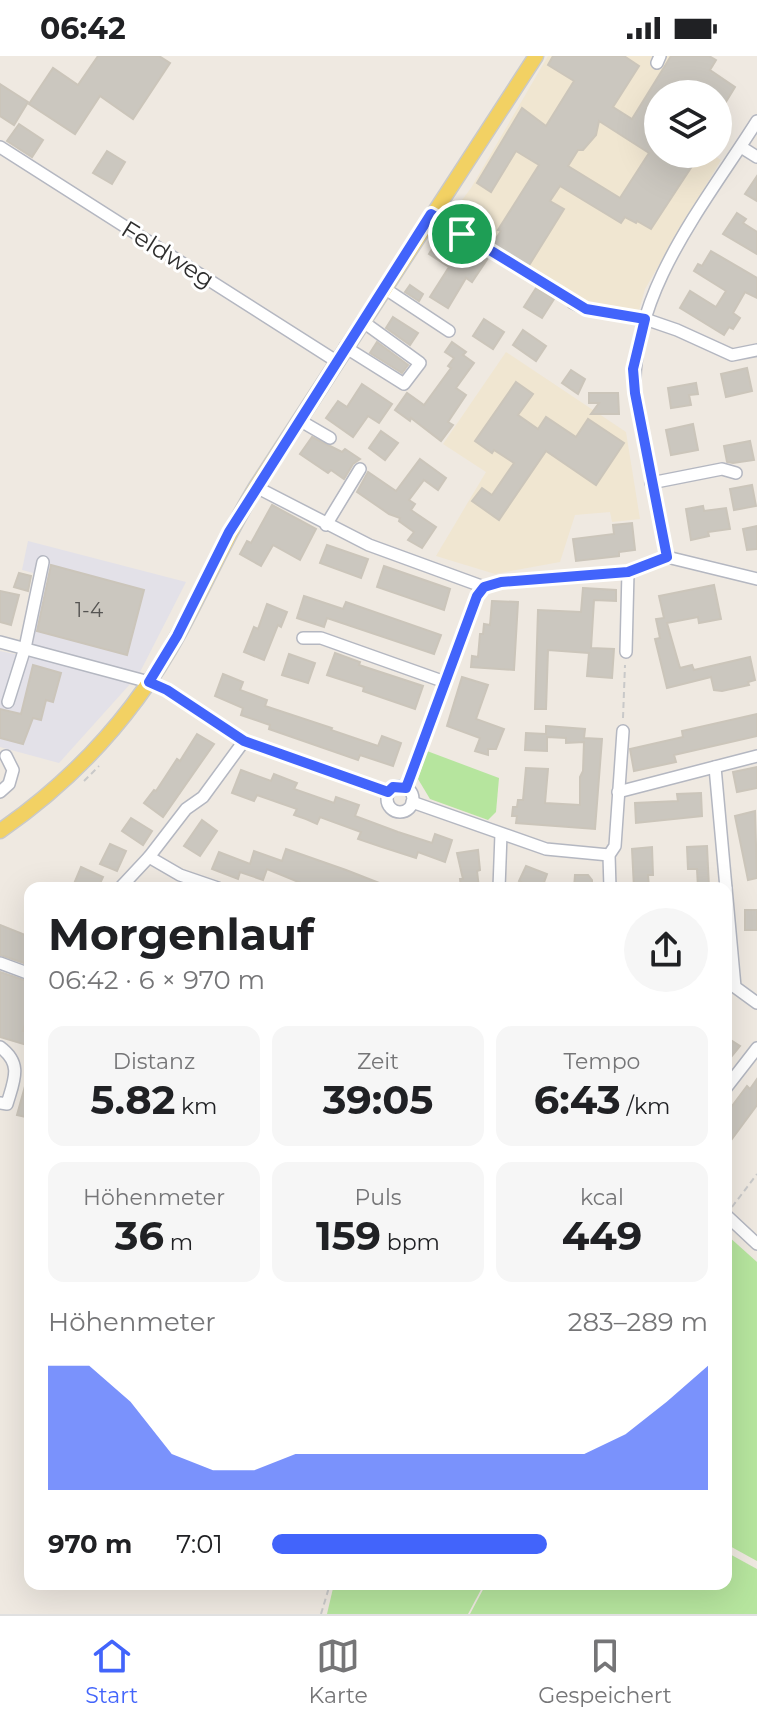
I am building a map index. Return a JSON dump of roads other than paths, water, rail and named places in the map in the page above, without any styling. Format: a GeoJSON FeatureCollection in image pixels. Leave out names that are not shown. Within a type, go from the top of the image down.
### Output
{"type":"FeatureCollection","features":[{"type":"Feature","properties":{"kind":"main road"},"geometry":{"type":"LineString","coordinates":[[0,831],[81,766],[124,719],[177,636],[229,532],[256,487],[536,56]]}},
{"type":"Feature","properties":{"kind":"street"},"geometry":{"type":"LineString","coordinates":[[667,557],[651,483],[633,369],[645,319],[659,283],[757,121]]}},
{"type":"Feature","properties":{"kind":"street","name":"Feldweg"},"geometry":{"type":"LineString","coordinates":[[0,147],[336,361]]}},
{"type":"Feature","properties":{"kind":"street"},"geometry":{"type":"LineString","coordinates":[[741,147],[757,157]]}},
{"type":"Feature","properties":{"kind":"street"},"geometry":{"type":"LineString","coordinates":[[384,288],[449,331]]}},
{"type":"Feature","properties":{"kind":"street"},"geometry":{"type":"LineString","coordinates":[[573,303],[586,309],[645,319],[732,355],[757,350]]}},
{"type":"Feature","properties":{"kind":"street"},"geometry":{"type":"LineString","coordinates":[[345,347],[404,384],[420,363],[362,321]]}},
{"type":"Feature","properties":{"kind":"street"},"geometry":{"type":"LineString","coordinates":[[299,420],[330,438]]}},
{"type":"Feature","properties":{"kind":"street"},"geometry":{"type":"LineString","coordinates":[[326,525],[360,469]]}},
{"type":"Feature","properties":{"kind":"street"},"geometry":{"type":"LineString","coordinates":[[651,483],[722,469],[736,473]]}},
{"type":"Feature","properties":{"kind":"street"},"geometry":{"type":"LineString","coordinates":[[256,487],[369,545],[484,587]]}},
{"type":"Feature","properties":{"kind":"street"},"geometry":{"type":"LineString","coordinates":[[406,788],[477,596],[484,587],[501,582],[628,572],[667,557],[757,579]]}},
{"type":"Feature","properties":{"kind":"street"},"geometry":{"type":"LineString","coordinates":[[8,702],[25,648],[43,562]]}},
{"type":"Feature","properties":{"kind":"street"},"geometry":{"type":"LineString","coordinates":[[626,652],[628,572]]}},
{"type":"Feature","properties":{"kind":"street"},"geometry":{"type":"LineString","coordinates":[[303,638],[321,638],[445,682]]}},
{"type":"Feature","properties":{"kind":"street"},"geometry":{"type":"LineString","coordinates":[[0,642],[149,682],[167,690],[244,741],[388,792]]}},
{"type":"Feature","properties":{"kind":"street"},"geometry":{"type":"LineString","coordinates":[[610,882],[609,855],[615,846],[623,731]]}},
{"type":"Feature","properties":{"kind":"street"},"geometry":{"type":"LineString","coordinates":[[126,882],[186,809],[203,797],[244,741]]}},
{"type":"Feature","properties":{"kind":"street"},"geometry":{"type":"LineString","coordinates":[[0,792],[9,784],[13,770],[6,756]]}},
{"type":"Feature","properties":{"kind":"street"},"geometry":{"type":"LineString","coordinates":[[618,792],[757,756]]}},
{"type":"Feature","properties":{"kind":"street"},"geometry":{"type":"LineString","coordinates":[[715,767],[725,882]]}},
{"type":"Feature","properties":{"kind":"street"},"geometry":{"type":"LineString","coordinates":[[393,787],[406,788],[412,802],[406,810],[395,811],[387,803],[388,792],[393,787]]}},
{"type":"Feature","properties":{"kind":"street"},"geometry":{"type":"LineString","coordinates":[[412,802],[558,852],[609,855]]}},
{"type":"Feature","properties":{"kind":"street"},"geometry":{"type":"LineString","coordinates":[[499,882],[501,834]]}},
{"type":"Feature","properties":{"kind":"street"},"geometry":{"type":"LineString","coordinates":[[149,857],[180,875],[200,882]]}},
{"type":"Feature","properties":{"kind":"street"},"geometry":{"type":"LineString","coordinates":[[732,954],[735,987],[757,1003]]}},
{"type":"Feature","properties":{"kind":"street"},"geometry":{"type":"LineString","coordinates":[[0,963],[24,972]]}},
{"type":"Feature","properties":{"kind":"street"},"geometry":{"type":"LineString","coordinates":[[0,1047],[14,1062],[17,1072],[7,1104],[0,1103]]}},
{"type":"Feature","properties":{"kind":"street"},"geometry":{"type":"LineString","coordinates":[[732,1080],[757,1048]]}},
{"type":"Feature","properties":{"kind":"street"},"geometry":{"type":"LineString","coordinates":[[732,1221],[757,1244]]}}]}
